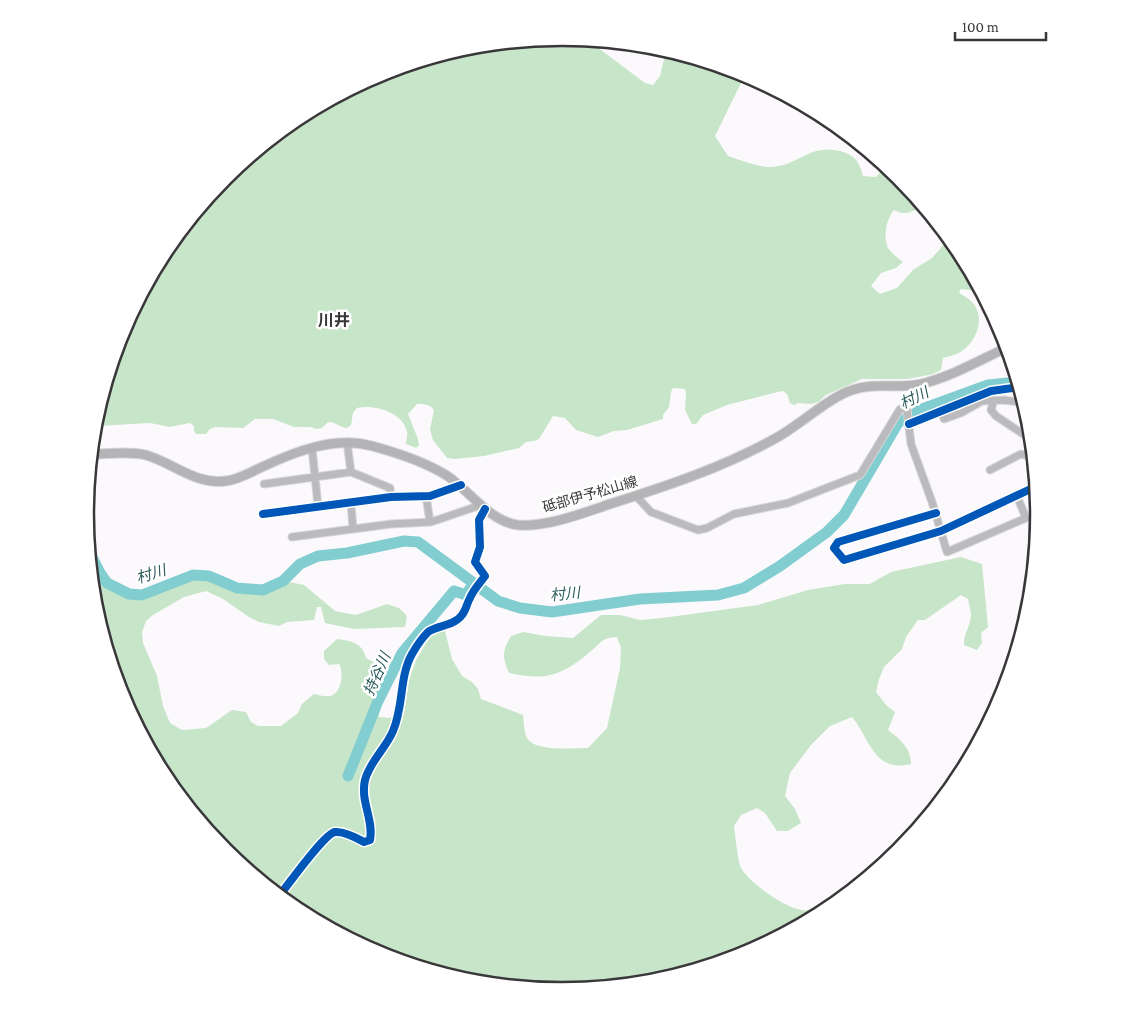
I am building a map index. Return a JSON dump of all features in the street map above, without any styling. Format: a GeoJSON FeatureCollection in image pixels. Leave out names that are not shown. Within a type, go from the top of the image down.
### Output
{"type":"FeatureCollection","features":[{"type":"Feature","properties":{"kind":"main road","name":"砥部伊予松山線"},"geometry":{"type":"LineString","coordinates":[[98,454],[144,454],[196,478],[206,481],[226,482],[291,454],[312,448],[347,442],[369,445],[421,461],[461,485],[483,507],[500,520],[518,525],[543,523],[569,518],[636,496],[741,457],[790,430],[850,390],[868,386],[920,384],[1001,350]]}},
{"type":"Feature","properties":{"kind":"street"},"geometry":{"type":"LineString","coordinates":[[920,384],[907,409],[911,444],[936,513],[947,552],[1026,518],[1017,496]]}},
{"type":"Feature","properties":{"kind":"street"},"geometry":{"type":"LineString","coordinates":[[909,423],[991,391],[1013,388]]}},
{"type":"Feature","properties":{"kind":"street"},"geometry":{"type":"LineString","coordinates":[[994,400],[991,410],[996,416],[1024,435]]}},
{"type":"Feature","properties":{"kind":"street"},"geometry":{"type":"LineString","coordinates":[[941,411],[944,419],[982,401],[1017,402]]}},
{"type":"Feature","properties":{"kind":"street"},"geometry":{"type":"LineString","coordinates":[[636,496],[651,512],[698,530],[707,528],[734,514],[788,503],[860,475],[900,409],[907,409]]}},
{"type":"Feature","properties":{"kind":"street"},"geometry":{"type":"LineString","coordinates":[[347,442],[350,472]]}},
{"type":"Feature","properties":{"kind":"street"},"geometry":{"type":"LineString","coordinates":[[312,448],[318,506]]}},
{"type":"Feature","properties":{"kind":"street"},"geometry":{"type":"LineString","coordinates":[[990,470],[1021,454],[1027,454]]}},
{"type":"Feature","properties":{"kind":"street"},"geometry":{"type":"LineString","coordinates":[[264,484],[350,472],[390,488],[391,497]]}},
{"type":"Feature","properties":{"kind":"street"},"geometry":{"type":"LineString","coordinates":[[263,514],[391,497],[426,496],[461,485]]}},
{"type":"Feature","properties":{"kind":"street"},"geometry":{"type":"LineString","coordinates":[[936,513],[838,542],[834,548],[844,560],[941,531],[1030,489]]}},
{"type":"Feature","properties":{"kind":"street"},"geometry":{"type":"LineString","coordinates":[[426,496],[430,522]]}},
{"type":"Feature","properties":{"kind":"street"},"geometry":{"type":"LineString","coordinates":[[350,503],[353,529]]}},
{"type":"Feature","properties":{"kind":"street"},"geometry":{"type":"LineString","coordinates":[[292,537],[391,524],[430,522],[483,507]]}},
{"type":"Feature","properties":{"kind":"street"},"geometry":{"type":"LineString","coordinates":[[283,890],[313,852],[330,834],[339,832],[364,842],[370,840],[372,833],[364,799],[366,777],[396,724],[402,704],[404,675],[413,653],[428,632],[451,624],[462,616],[470,596],[485,576],[476,562],[480,547],[479,520],[483,507]]}},
{"type":"Feature","properties":{"kind":"green space"},"geometry":{"type":"Polygon","coordinates":[[[551,46],[598,47],[645,83],[653,85],[660,76],[664,57],[713,71],[742,82],[715,136],[728,156],[757,165],[773,167],[792,162],[815,151],[834,150],[853,157],[859,165],[863,176],[876,177],[881,171],[917,209],[902,213],[894,210],[891,214],[886,228],[886,243],[891,252],[903,262],[896,268],[881,273],[871,286],[880,294],[897,288],[913,270],[932,258],[945,244],[973,291],[961,289],[959,293],[972,302],[976,308],[979,321],[975,335],[967,347],[960,352],[943,358],[941,370],[933,374],[908,379],[862,379],[811,404],[798,403],[794,405],[790,403],[787,394],[783,391],[727,405],[703,415],[696,424],[692,424],[685,410],[685,389],[673,388],[669,407],[663,415],[663,419],[627,430],[614,431],[598,437],[576,430],[565,418],[553,416],[539,439],[526,442],[519,448],[484,456],[447,458],[433,440],[430,429],[434,410],[428,405],[422,404],[417,404],[408,414],[418,439],[419,445],[416,448],[406,444],[407,432],[400,419],[387,411],[371,407],[357,408],[353,413],[351,425],[347,428],[328,422],[322,428],[317,429],[294,427],[273,419],[255,419],[243,428],[215,427],[206,434],[196,434],[194,426],[190,423],[170,427],[150,423],[103,426],[119,364],[143,307],[173,254],[191,229],[231,183],[277,143],[302,125],[355,95],[383,82],[441,62],[501,50],[551,46]]]}},
{"type":"Feature","properties":{"kind":"green space"},"geometry":{"type":"Polygon","coordinates":[[[961,557],[982,564],[988,627],[981,633],[982,643],[977,650],[964,645],[971,614],[968,599],[961,595],[925,620],[918,620],[906,637],[902,649],[884,667],[879,679],[876,692],[886,705],[895,712],[888,730],[901,740],[909,753],[911,764],[889,764],[881,759],[874,752],[852,717],[830,726],[811,745],[790,773],[785,796],[795,809],[801,823],[788,831],[777,831],[765,813],[757,808],[741,815],[734,826],[741,868],[761,889],[782,902],[801,910],[808,910],[825,900],[828,901],[797,920],[742,947],[684,967],[624,979],[562,983],[501,979],[471,974],[412,958],[383,947],[328,920],[302,904],[254,867],[231,846],[191,800],[157,749],[130,694],[119,665],[110,636],[98,577],[105,587],[128,598],[142,600],[195,578],[211,580],[235,590],[269,591],[289,582],[304,585],[335,611],[356,615],[387,604],[399,608],[407,616],[405,627],[354,629],[325,623],[321,607],[317,607],[314,620],[287,622],[279,626],[259,622],[223,599],[206,591],[184,597],[153,615],[146,621],[142,632],[143,643],[157,676],[163,706],[170,723],[182,730],[206,728],[232,710],[246,712],[251,722],[258,726],[281,726],[298,713],[302,704],[314,694],[330,696],[337,691],[342,677],[341,668],[339,664],[329,665],[324,659],[324,651],[337,639],[359,645],[366,658],[375,663],[381,671],[378,685],[379,717],[389,718],[404,714],[409,680],[416,660],[432,633],[445,631],[452,659],[462,676],[472,682],[478,689],[481,699],[523,715],[526,736],[531,742],[555,748],[588,748],[607,728],[620,668],[621,648],[617,637],[602,641],[581,659],[562,671],[543,676],[533,676],[509,673],[504,654],[511,636],[523,632],[573,638],[601,615],[620,615],[640,620],[758,605],[808,590],[845,584],[870,584],[891,572],[961,557]]]}},
{"type":"Feature","properties":{"kind":"waterway","name":"村川"},"geometry":{"type":"LineString","coordinates":[[97,567],[107,583],[129,594],[142,595],[193,575],[209,576],[237,588],[263,590],[283,581],[300,564],[318,556],[347,553],[404,541],[418,542],[498,601],[520,608],[552,612],[640,599],[718,595],[744,588],[780,566],[827,532],[844,515],[898,423],[914,412],[988,385],[1012,383]]}},
{"type":"Feature","properties":{"kind":"waterway","name":"持谷川"},"geometry":{"type":"LineString","coordinates":[[348,776],[378,701],[402,653],[454,591],[466,595],[473,584]]}},
{"type":"Feature","properties":{"kind":"cycle path"},"geometry":{"type":"LineString","coordinates":[[909,424],[991,391],[1013,388]]}},
{"type":"Feature","properties":{"kind":"cycle path"},"geometry":{"type":"LineString","coordinates":[[263,514],[391,497],[430,496],[461,485]]}},
{"type":"Feature","properties":{"kind":"cycle path"},"geometry":{"type":"LineString","coordinates":[[936,513],[838,542],[834,548],[844,560],[941,531],[1030,489]]}},
{"type":"Feature","properties":{"kind":"cycle path"},"geometry":{"type":"LineString","coordinates":[[283,891],[315,850],[335,832],[350,835],[364,842],[370,840],[370,825],[364,795],[367,773],[393,731],[399,712],[405,672],[414,651],[428,632],[459,619],[465,611],[473,592],[485,576],[475,562],[480,547],[479,520],[485,509]]}},
{"type":"Feature","properties":{"kind":"district","name":"川井"},"geometry":{"type":"Point","coordinates":[334,320]}}]}
